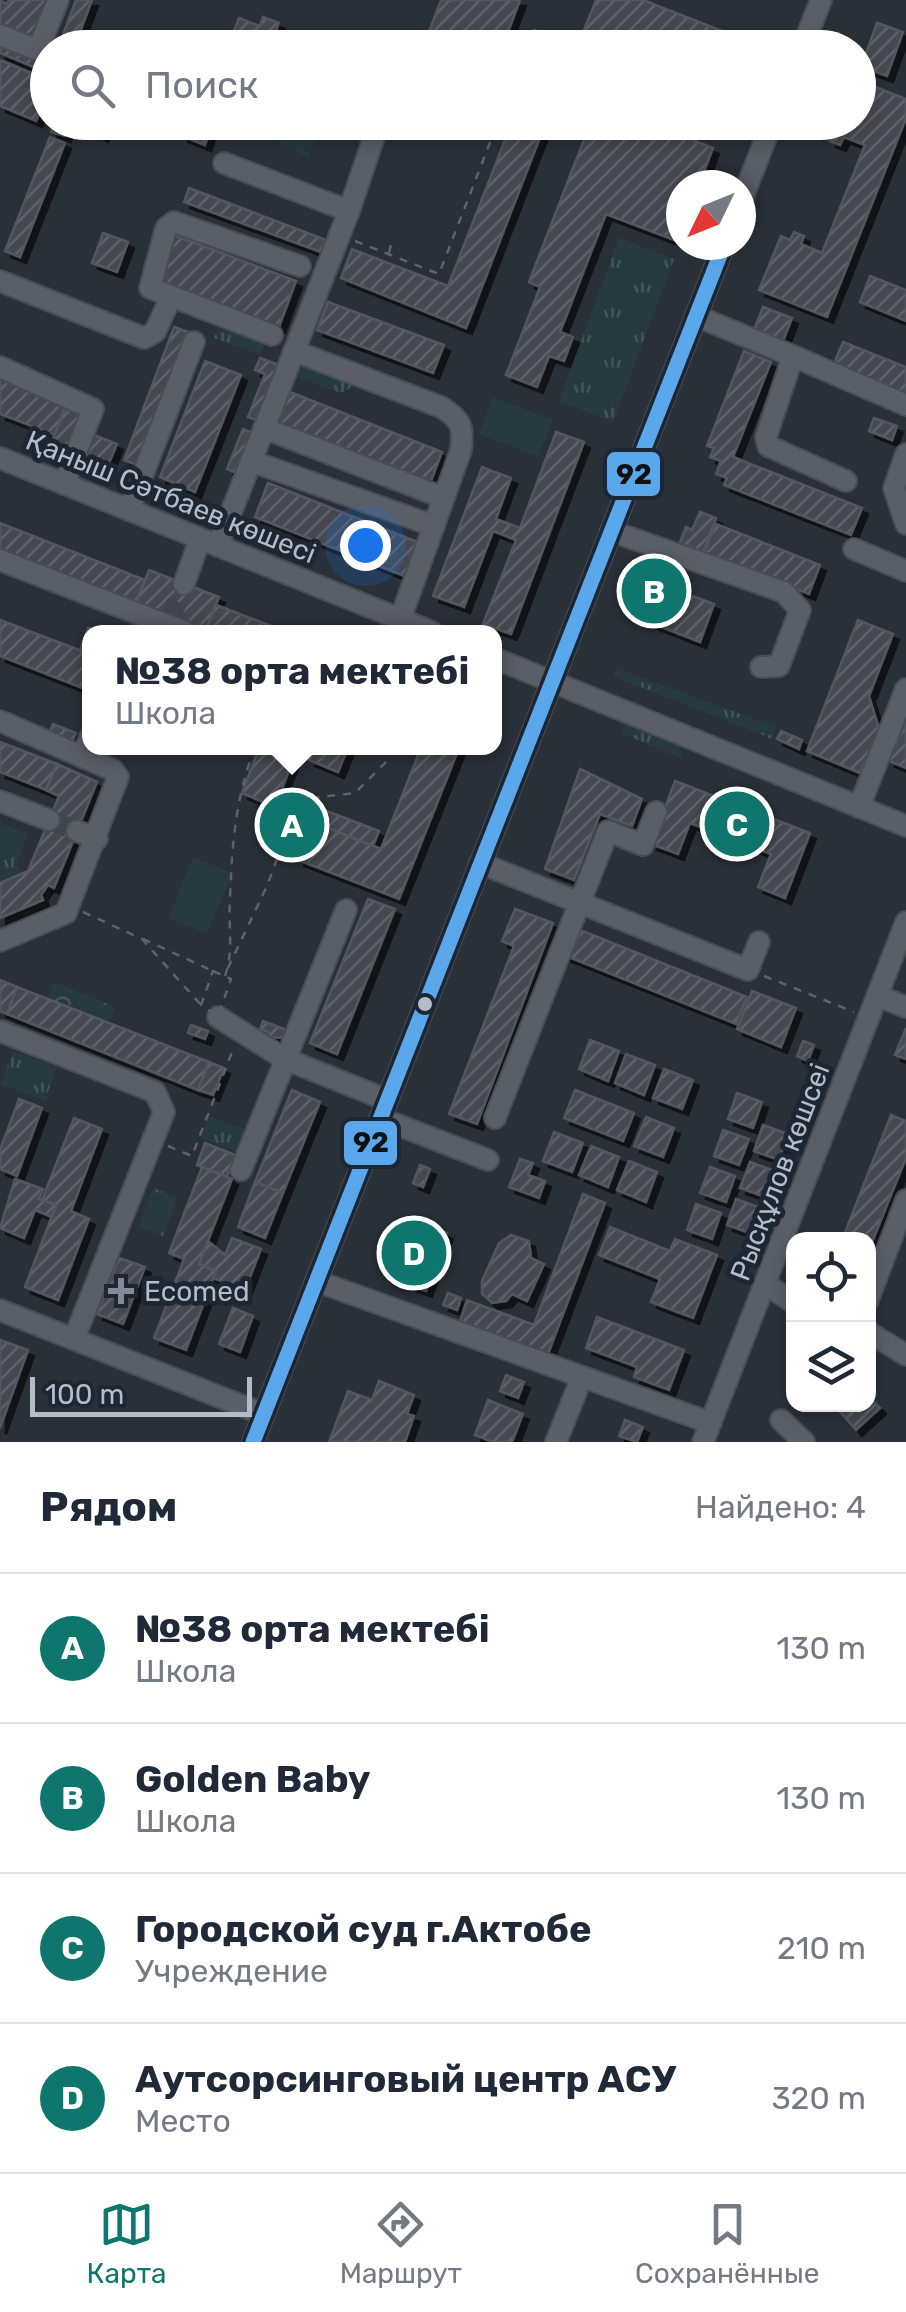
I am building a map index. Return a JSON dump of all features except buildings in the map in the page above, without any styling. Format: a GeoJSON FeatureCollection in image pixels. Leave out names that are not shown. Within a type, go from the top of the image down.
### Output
{"type":"FeatureCollection","features":[{"type":"Feature","properties":{"kind":"street"},"geometry":{"type":"LineString","coordinates":[[46,30],[58,0]]}},
{"type":"Feature","properties":{"kind":"street"},"geometry":{"type":"LineString","coordinates":[[809,30],[821,0]]}},
{"type":"Feature","properties":{"kind":"street"},"geometry":{"type":"LineString","coordinates":[[0,35],[30,47]]}},
{"type":"Feature","properties":{"kind":"street"},"geometry":{"type":"LineString","coordinates":[[184,584],[251,461],[349,211],[372,140]]}},
{"type":"Feature","properties":{"kind":"street"},"geometry":{"type":"LineString","coordinates":[[753,170],[765,140]]}},
{"type":"Feature","properties":{"kind":"street"},"geometry":{"type":"LineString","coordinates":[[224,163],[349,211]]}},
{"type":"Feature","properties":{"kind":"street"},"geometry":{"type":"LineString","coordinates":[[272,336],[154,292],[149,282],[166,228],[174,222],[300,266]]}},
{"type":"Feature","properties":{"kind":"street"},"geometry":{"type":"LineString","coordinates":[[253,1442],[718,260]]}},
{"type":"Feature","properties":{"kind":"street"},"geometry":{"type":"LineString","coordinates":[[0,281],[144,338],[155,332],[170,299]]}},
{"type":"Feature","properties":{"kind":"street"},"geometry":{"type":"LineString","coordinates":[[696,316],[906,405]]}},
{"type":"Feature","properties":{"kind":"street"},"geometry":{"type":"LineString","coordinates":[[129,510],[194,342]]}},
{"type":"Feature","properties":{"kind":"street"},"geometry":{"type":"LineString","coordinates":[[294,351],[457,417],[464,431],[434,526],[393,623]]}},
{"type":"Feature","properties":{"kind":"street"},"geometry":{"type":"LineString","coordinates":[[793,356],[766,436],[768,446],[846,481]]}},
{"type":"Feature","properties":{"kind":"street"},"geometry":{"type":"LineString","coordinates":[[0,367],[93,409],[64,484]]}},
{"type":"Feature","properties":{"kind":"street"},"geometry":{"type":"LineString","coordinates":[[264,428],[444,498]]}},
{"type":"Feature","properties":{"kind":"street"},"geometry":{"type":"LineString","coordinates":[[906,454],[894,488],[906,524]]}},
{"type":"Feature","properties":{"kind":"street","name":"Қаныш Сәтбаев көшесі"},"geometry":{"type":"LineString","coordinates":[[0,458],[393,623]]}},
{"type":"Feature","properties":{"kind":"street"},"geometry":{"type":"LineString","coordinates":[[251,461],[434,526]]}},
{"type":"Feature","properties":{"kind":"street"},"geometry":{"type":"LineString","coordinates":[[611,531],[784,592],[793,599],[800,610],[779,666],[761,667]]}},
{"type":"Feature","properties":{"kind":"street"},"geometry":{"type":"LineString","coordinates":[[854,549],[906,571]]}},
{"type":"Feature","properties":{"kind":"street"},"geometry":{"type":"LineString","coordinates":[[0,560],[163,625]]}},
{"type":"Feature","properties":{"kind":"street"},"geometry":{"type":"LineString","coordinates":[[502,661],[906,826]]}},
{"type":"Feature","properties":{"kind":"street"},"geometry":{"type":"LineString","coordinates":[[859,806],[906,689]]}},
{"type":"Feature","properties":{"kind":"street"},"geometry":{"type":"LineString","coordinates":[[0,722],[82,746]]}},
{"type":"Feature","properties":{"kind":"street"},"geometry":{"type":"LineString","coordinates":[[0,941],[57,919],[72,905],[87,835],[118,777],[95,755]]}},
{"type":"Feature","properties":{"kind":"street"},"geometry":{"type":"LineString","coordinates":[[0,801],[49,820]]}},
{"type":"Feature","properties":{"kind":"street"},"geometry":{"type":"LineString","coordinates":[[495,1118],[608,831],[643,845],[656,812]]}},
{"type":"Feature","properties":{"kind":"street"},"geometry":{"type":"LineString","coordinates":[[480,863],[748,970],[759,942]]}},
{"type":"Feature","properties":{"kind":"street"},"geometry":{"type":"LineString","coordinates":[[242,1170],[346,910]]}},
{"type":"Feature","properties":{"kind":"street","name":"Рысқұлов көшсеі"},"geometry":{"type":"LineString","coordinates":[[707,1432],[906,922]]}},
{"type":"Feature","properties":{"kind":"street"},"geometry":{"type":"LineString","coordinates":[[878,996],[906,1007]]}},
{"type":"Feature","properties":{"kind":"street"},"geometry":{"type":"LineString","coordinates":[[209,1011],[285,1059],[488,1160]]}},
{"type":"Feature","properties":{"kind":"street"},"geometry":{"type":"LineString","coordinates":[[0,1032],[155,1092],[164,1112],[74,1339]]}},
{"type":"Feature","properties":{"kind":"street"},"geometry":{"type":"LineString","coordinates":[[876,1279],[906,1200]]}},
{"type":"Feature","properties":{"kind":"street"},"geometry":{"type":"LineString","coordinates":[[316,1281],[582,1376],[707,1432]]}},
{"type":"Feature","properties":{"kind":"street"},"geometry":{"type":"LineString","coordinates":[[766,1284],[786,1297]]}},
{"type":"Feature","properties":{"kind":"street"},"geometry":{"type":"LineString","coordinates":[[0,1310],[263,1414]]}},
{"type":"Feature","properties":{"kind":"street"},"geometry":{"type":"LineString","coordinates":[[876,1337],[906,1355]]}},
{"type":"Feature","properties":{"kind":"street"},"geometry":{"type":"LineString","coordinates":[[556,1442],[582,1376]]}},
{"type":"Feature","properties":{"kind":"street"},"geometry":{"type":"LineString","coordinates":[[781,1420],[804,1442]]}},
{"type":"Feature","properties":{"kind":"path"},"geometry":{"type":"LineString","coordinates":[[339,236],[439,274],[491,140]]}},
{"type":"Feature","properties":{"kind":"path"},"geometry":{"type":"LineString","coordinates":[[388,254],[392,240]]}},
{"type":"Feature","properties":{"kind":"path"},"geometry":{"type":"LineString","coordinates":[[228,968],[238,792],[252,755]]}},
{"type":"Feature","properties":{"kind":"path"},"geometry":{"type":"LineString","coordinates":[[225,976],[267,886],[295,810],[312,798],[355,794],[390,755]]}},
{"type":"Feature","properties":{"kind":"path"},"geometry":{"type":"LineString","coordinates":[[72,905],[231,978],[209,1011]]}},
{"type":"Feature","properties":{"kind":"path"},"geometry":{"type":"LineString","coordinates":[[142,939],[209,1011]]}},
{"type":"Feature","properties":{"kind":"path"},"geometry":{"type":"LineString","coordinates":[[748,970],[869,1018]]}},
{"type":"Feature","properties":{"kind":"path"},"geometry":{"type":"LineString","coordinates":[[209,1011],[213,972]]}},
{"type":"Feature","properties":{"kind":"path"},"geometry":{"type":"LineString","coordinates":[[153,1140],[192,1156],[240,1032]]}},
{"type":"Feature","properties":{"kind":"green space"},"geometry":{"type":"Polygon","coordinates":[[[280,140],[315,140],[308,157],[278,144],[280,140]]]}},
{"type":"Feature","properties":{"kind":"green space"},"geometry":{"type":"Polygon","coordinates":[[[619,238],[674,260],[613,422],[559,401],[619,238]]]}},
{"type":"Feature","properties":{"kind":"green space"},"geometry":{"type":"Polygon","coordinates":[[[219,324],[265,341],[260,355],[214,338],[219,324]]]}},
{"type":"Feature","properties":{"kind":"green space"},"geometry":{"type":"Polygon","coordinates":[[[299,362],[370,386],[369,391],[352,387],[341,393],[291,375],[299,362]]]}},
{"type":"Feature","properties":{"kind":"green space"},"geometry":{"type":"Polygon","coordinates":[[[493,397],[553,420],[538,457],[479,434],[493,397]]]}},
{"type":"Feature","properties":{"kind":"green space"},"geometry":{"type":"Polygon","coordinates":[[[616,668],[776,727],[772,739],[613,676],[616,668]]]}},
{"type":"Feature","properties":{"kind":"green space"},"geometry":{"type":"Polygon","coordinates":[[[625,725],[680,747],[683,759],[621,733],[625,725]]]}},
{"type":"Feature","properties":{"kind":"green space"},"geometry":{"type":"Polygon","coordinates":[[[0,823],[28,834],[16,865],[21,874],[0,883],[0,823]]]}},
{"type":"Feature","properties":{"kind":"green space"},"geometry":{"type":"Polygon","coordinates":[[[193,857],[232,873],[207,934],[168,918],[193,857]]]}},
{"type":"Feature","properties":{"kind":"green space"},"geometry":{"type":"Polygon","coordinates":[[[54,982],[115,1007],[109,1023],[47,999],[54,982]]]}},
{"type":"Feature","properties":{"kind":"green space"},"geometry":{"type":"Polygon","coordinates":[[[13,1051],[57,1067],[45,1100],[1,1084],[13,1051]]]}},
{"type":"Feature","properties":{"kind":"green space"},"geometry":{"type":"Polygon","coordinates":[[[209,1116],[246,1130],[237,1152],[201,1138],[209,1116]]]}},
{"type":"Feature","properties":{"kind":"green space"},"geometry":{"type":"Polygon","coordinates":[[[153,1188],[178,1197],[163,1236],[139,1227],[153,1188]]]}},
{"type":"Feature","properties":{"kind":"tunnel"},"geometry":{"type":"LineString","coordinates":[[170,620],[184,584]]}},
{"type":"Feature","properties":{"kind":"tunnel"},"geometry":{"type":"LineString","coordinates":[[49,820],[77,831]]}},
{"type":"Feature","properties":{"kind":"transit line","name":"92"},"geometry":{"type":"LineString","coordinates":[[253,1442],[718,260]]}},
{"type":"Feature","properties":{"kind":"place","name":"Golden Baby"},"geometry":{"type":"Point","coordinates":[654,591]}},
{"type":"Feature","properties":{"kind":"place","name":"Городской суд г.Актобе"},"geometry":{"type":"Point","coordinates":[737,824]}},
{"type":"Feature","properties":{"kind":"place","name":"№38 орта мектебі"},"geometry":{"type":"Point","coordinates":[292,825]}},
{"type":"Feature","properties":{"kind":"place","name":"Аутсорсинговый центр АСУ"},"geometry":{"type":"Point","coordinates":[414,1253]}},
{"type":"Feature","properties":{"kind":"place","name":"Ecomed"},"geometry":{"type":"Point","coordinates":[121,1291]}}]}
